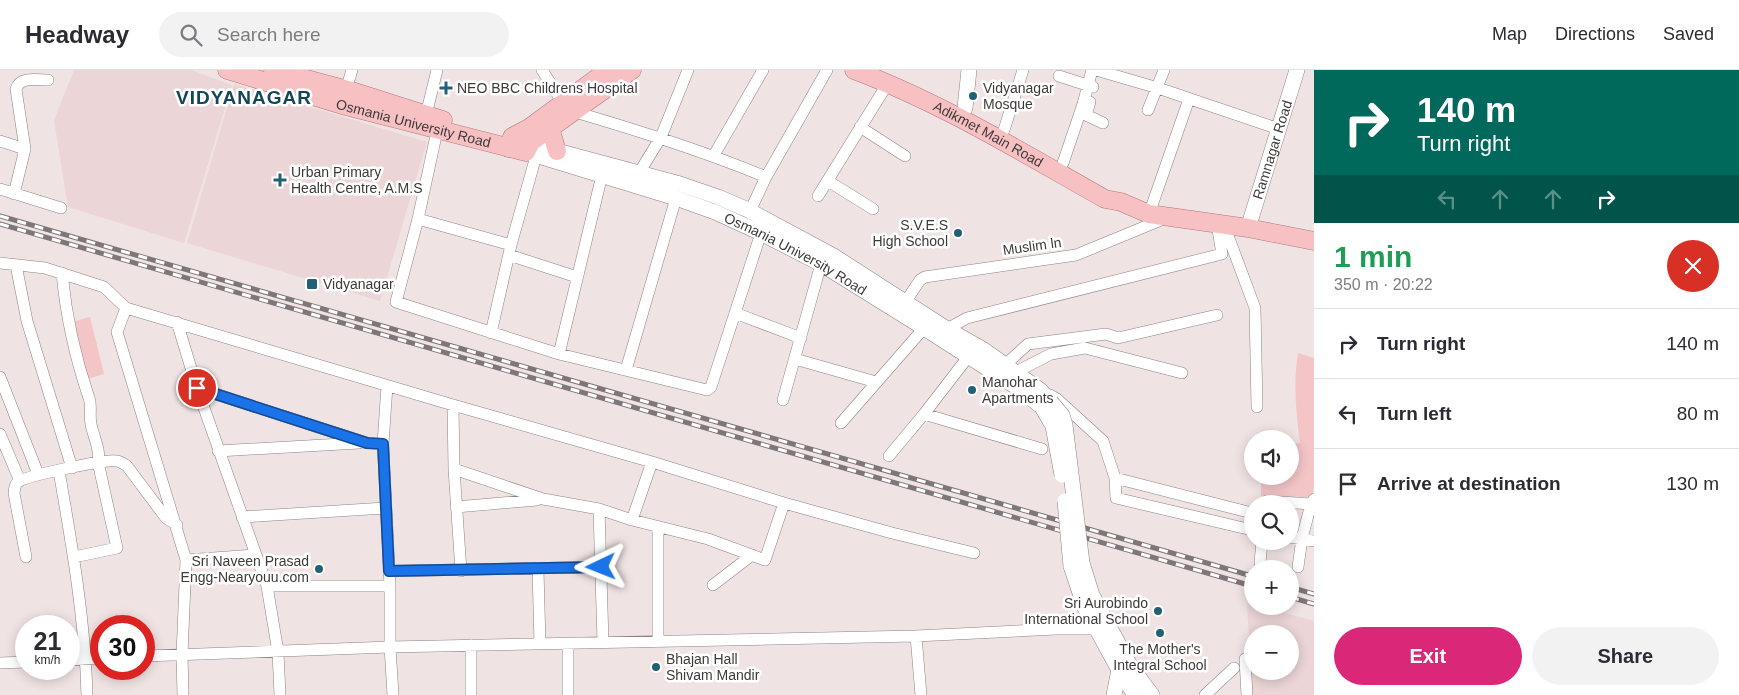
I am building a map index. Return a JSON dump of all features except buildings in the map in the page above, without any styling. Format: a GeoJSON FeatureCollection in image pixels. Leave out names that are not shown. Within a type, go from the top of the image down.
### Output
{"type":"FeatureCollection","features":[{"type":"Feature","properties":{"kind":"main road","name":"Osmania University Road"},"geometry":{"type":"LineString","coordinates":[[227,70],[342,105],[437,131],[557,151],[640,173],[718,197],[750,211],[832,255],[906,301],[947,329],[1011,368],[1040,390],[1046,405]]}},
{"type":"Feature","properties":{"kind":"main road","name":"Osmania University Road"},"geometry":{"type":"LineString","coordinates":[[273,70],[346,90],[525,147],[715,212],[761,232],[821,264],[1062,415],[1065,425],[1082,563],[1092,595],[1096,621],[1119,670],[1135,695]]}},
{"type":"Feature","properties":{"kind":"main road"},"geometry":{"type":"LineString","coordinates":[[525,147],[550,128],[569,107],[579,92],[608,70]]}},
{"type":"Feature","properties":{"kind":"main road"},"geometry":{"type":"LineString","coordinates":[[525,147],[529,128],[595,95],[632,70]]}},
{"type":"Feature","properties":{"kind":"main road","name":"Adikmet Main Road"},"geometry":{"type":"LineString","coordinates":[[854,70],[888,76],[964,108],[1109,189],[1121,202]]}},
{"type":"Feature","properties":{"kind":"main road"},"geometry":{"type":"LineString","coordinates":[[964,108],[969,70]]}},
{"type":"Feature","properties":{"kind":"main road","name":"Ramnagar Road"},"geometry":{"type":"LineString","coordinates":[[1248,228],[1297,70]]}},
{"type":"Feature","properties":{"kind":"main road","name":"Adikmet Main Road"},"geometry":{"type":"LineString","coordinates":[[888,76],[1105,199],[1121,202],[1150,214],[1248,228],[1314,241]]}},
{"type":"Feature","properties":{"kind":"main road"},"geometry":{"type":"LineString","coordinates":[[550,128],[557,151]]}},
{"type":"Feature","properties":{"kind":"main road","name":"Osmania University Road"},"geometry":{"type":"LineString","coordinates":[[1096,621],[1152,695]]}},
{"type":"Feature","properties":{"kind":"main road"},"geometry":{"type":"LineString","coordinates":[[1114,695],[1119,670]]}},
{"type":"Feature","properties":{"kind":"street"},"geometry":{"type":"LineString","coordinates":[[346,90],[352,70]]}},
{"type":"Feature","properties":{"kind":"street"},"geometry":{"type":"LineString","coordinates":[[426,116],[437,70]]}},
{"type":"Feature","properties":{"kind":"street"},"geometry":{"type":"LineString","coordinates":[[542,70],[569,107],[714,155],[766,177]]}},
{"type":"Feature","properties":{"kind":"street"},"geometry":{"type":"LineString","coordinates":[[640,173],[660,137],[688,70]]}},
{"type":"Feature","properties":{"kind":"street"},"geometry":{"type":"LineString","coordinates":[[714,155],[763,70]]}},
{"type":"Feature","properties":{"kind":"street"},"geometry":{"type":"LineString","coordinates":[[750,211],[766,177],[827,70]]}},
{"type":"Feature","properties":{"kind":"street"},"geometry":{"type":"LineString","coordinates":[[1004,130],[1023,70]]}},
{"type":"Feature","properties":{"kind":"street"},"geometry":{"type":"LineString","coordinates":[[1092,70],[1087,86],[1086,115],[1103,123]]}},
{"type":"Feature","properties":{"kind":"street"},"geometry":{"type":"LineString","coordinates":[[1096,70],[1158,88],[1279,130]]}},
{"type":"Feature","properties":{"kind":"street"},"geometry":{"type":"LineString","coordinates":[[1148,110],[1164,70]]}},
{"type":"Feature","properties":{"kind":"street"},"geometry":{"type":"LineString","coordinates":[[818,196],[860,127],[888,76]]}},
{"type":"Feature","properties":{"kind":"street"},"geometry":{"type":"LineString","coordinates":[[1059,76],[1087,86]]}},
{"type":"Feature","properties":{"kind":"street"},"geometry":{"type":"LineString","coordinates":[[14,194],[25,149],[16,89],[22,80],[48,80]]}},
{"type":"Feature","properties":{"kind":"street"},"geometry":{"type":"LineString","coordinates":[[1150,214],[1189,99]]}},
{"type":"Feature","properties":{"kind":"street"},"geometry":{"type":"LineString","coordinates":[[1063,163],[1087,106]]}},
{"type":"Feature","properties":{"kind":"street"},"geometry":{"type":"LineString","coordinates":[[860,127],[905,156]]}},
{"type":"Feature","properties":{"kind":"street"},"geometry":{"type":"LineString","coordinates":[[437,131],[418,219],[396,302],[491,333],[559,354],[706,390],[711,387],[761,232]]}},
{"type":"Feature","properties":{"kind":"street"},"geometry":{"type":"LineString","coordinates":[[0,141],[25,149]]}},
{"type":"Feature","properties":{"kind":"street"},"geometry":{"type":"LineString","coordinates":[[491,333],[510,250],[525,147]]}},
{"type":"Feature","properties":{"kind":"street"},"geometry":{"type":"LineString","coordinates":[[559,354],[602,174]]}},
{"type":"Feature","properties":{"kind":"street"},"geometry":{"type":"LineString","coordinates":[[828,181],[873,210]]}},
{"type":"Feature","properties":{"kind":"street"},"geometry":{"type":"LineString","coordinates":[[0,189],[61,208]]}},
{"type":"Feature","properties":{"kind":"street"},"geometry":{"type":"LineString","coordinates":[[626,370],[676,198]]}},
{"type":"Feature","properties":{"kind":"street","name":"Muslim ln"},"geometry":{"type":"LineString","coordinates":[[906,301],[920,280],[925,277],[1076,255],[1167,217]]}},
{"type":"Feature","properties":{"kind":"street"},"geometry":{"type":"LineString","coordinates":[[418,219],[510,250],[577,277]]}},
{"type":"Feature","properties":{"kind":"street"},"geometry":{"type":"LineString","coordinates":[[947,329],[967,318],[1222,254],[1220,225]]}},
{"type":"Feature","properties":{"kind":"street"},"geometry":{"type":"LineString","coordinates":[[1220,225],[1255,308],[1258,407]]}},
{"type":"Feature","properties":{"kind":"street"},"geometry":{"type":"LineString","coordinates":[[0,263],[45,268],[104,287],[126,308],[386,386],[652,462],[784,503],[892,533],[974,553]]}},
{"type":"Feature","properties":{"kind":"street"},"geometry":{"type":"LineString","coordinates":[[783,400],[821,264]]}},
{"type":"Feature","properties":{"kind":"street"},"geometry":{"type":"LineString","coordinates":[[16,265],[29,328],[72,468]]}},
{"type":"Feature","properties":{"kind":"street"},"geometry":{"type":"LineString","coordinates":[[62,274],[66,311],[77,365],[90,403],[91,424],[99,454],[98,462],[117,548],[74,557]]}},
{"type":"Feature","properties":{"kind":"street"},"geometry":{"type":"LineString","coordinates":[[126,308],[117,332],[177,525],[186,560],[182,655],[183,695]]}},
{"type":"Feature","properties":{"kind":"street"},"geometry":{"type":"LineString","coordinates":[[735,313],[801,338]]}},
{"type":"Feature","properties":{"kind":"street"},"geometry":{"type":"LineString","coordinates":[[1011,368],[1028,344],[1106,334],[1118,338],[1217,315]]}},
{"type":"Feature","properties":{"kind":"street"},"geometry":{"type":"LineString","coordinates":[[177,322],[218,451],[267,586],[278,652],[280,695]]}},
{"type":"Feature","properties":{"kind":"street"},"geometry":{"type":"LineString","coordinates":[[841,423],[924,328]]}},
{"type":"Feature","properties":{"kind":"street"},"geometry":{"type":"LineString","coordinates":[[1011,368],[1051,354],[1085,348],[1182,373]]}},
{"type":"Feature","properties":{"kind":"street"},"geometry":{"type":"LineString","coordinates":[[889,456],[968,357]]}},
{"type":"Feature","properties":{"kind":"street"},"geometry":{"type":"LineString","coordinates":[[795,358],[876,382]]}},
{"type":"Feature","properties":{"kind":"street"},"geometry":{"type":"LineString","coordinates":[[1,383],[38,474]]}},
{"type":"Feature","properties":{"kind":"street"},"geometry":{"type":"LineString","coordinates":[[386,386],[383,444],[393,695]]}},
{"type":"Feature","properties":{"kind":"street"},"geometry":{"type":"LineString","coordinates":[[197,388],[367,443]]}},
{"type":"Feature","properties":{"kind":"street"},"geometry":{"type":"LineString","coordinates":[[1040,390],[1057,399],[1103,441],[1115,478],[1116,498],[1244,528]]}},
{"type":"Feature","properties":{"kind":"street"},"geometry":{"type":"LineString","coordinates":[[452,405],[456,507],[461,571]]}},
{"type":"Feature","properties":{"kind":"street"},"geometry":{"type":"LineString","coordinates":[[924,414],[1042,449]]}},
{"type":"Feature","properties":{"kind":"street"},"geometry":{"type":"LineString","coordinates":[[0,434],[20,481]]}},
{"type":"Feature","properties":{"kind":"street"},"geometry":{"type":"LineString","coordinates":[[218,451],[367,443],[383,444]]}},
{"type":"Feature","properties":{"kind":"street"},"geometry":{"type":"LineString","coordinates":[[26,557],[14,493],[15,486],[20,481],[38,474],[98,462],[117,461],[127,466],[166,518],[177,525]]}},
{"type":"Feature","properties":{"kind":"street"},"geometry":{"type":"LineString","coordinates":[[632,520],[652,462]]}},
{"type":"Feature","properties":{"kind":"street"},"geometry":{"type":"LineString","coordinates":[[454,469],[543,499],[599,509],[658,528],[708,539],[766,559],[784,503]]}},
{"type":"Feature","properties":{"kind":"street"},"geometry":{"type":"LineString","coordinates":[[58,471],[74,557],[86,659],[87,695]]}},
{"type":"Feature","properties":{"kind":"street"},"geometry":{"type":"LineString","coordinates":[[1115,478],[1244,511]]}},
{"type":"Feature","properties":{"kind":"street"},"geometry":{"type":"LineString","coordinates":[[456,507],[543,499]]}},
{"type":"Feature","properties":{"kind":"street"},"geometry":{"type":"LineString","coordinates":[[1299,501],[1312,501],[1302,538],[1299,560]]}},
{"type":"Feature","properties":{"kind":"street"},"geometry":{"type":"LineString","coordinates":[[242,517],[385,508]]}},
{"type":"Feature","properties":{"kind":"street"},"geometry":{"type":"LineString","coordinates":[[599,509],[602,642]]}},
{"type":"Feature","properties":{"kind":"street"},"geometry":{"type":"LineString","coordinates":[[658,528],[658,642]]}},
{"type":"Feature","properties":{"kind":"street"},"geometry":{"type":"LineString","coordinates":[[1299,538],[1314,541]]}},
{"type":"Feature","properties":{"kind":"street"},"geometry":{"type":"LineString","coordinates":[[186,560],[255,555]]}},
{"type":"Feature","properties":{"kind":"street"},"geometry":{"type":"LineString","coordinates":[[713,585],[752,555]]}},
{"type":"Feature","properties":{"kind":"street"},"geometry":{"type":"LineString","coordinates":[[389,571],[538,570],[601,567]]}},
{"type":"Feature","properties":{"kind":"street"},"geometry":{"type":"LineString","coordinates":[[538,570],[540,644]]}},
{"type":"Feature","properties":{"kind":"street"},"geometry":{"type":"LineString","coordinates":[[267,586],[390,586]]}},
{"type":"Feature","properties":{"kind":"street"},"geometry":{"type":"LineString","coordinates":[[155,656],[390,647],[916,636],[1056,629],[1096,621]]}},
{"type":"Feature","properties":{"kind":"street"},"geometry":{"type":"LineString","coordinates":[[916,636],[921,695]]}},
{"type":"Feature","properties":{"kind":"street"},"geometry":{"type":"LineString","coordinates":[[568,643],[568,695]]}},
{"type":"Feature","properties":{"kind":"street"},"geometry":{"type":"LineString","coordinates":[[471,645],[471,695]]}},
{"type":"Feature","properties":{"kind":"street"},"geometry":{"type":"LineString","coordinates":[[80,659],[90,659]]}},
{"type":"Feature","properties":{"kind":"street"},"geometry":{"type":"LineString","coordinates":[[0,663],[15,662]]}},
{"type":"Feature","properties":{"kind":"street"},"geometry":{"type":"LineString","coordinates":[[1205,695],[1234,668]]}},
{"type":"Feature","properties":{"kind":"street"},"geometry":{"type":"LineString","coordinates":[[1246,680],[1247,695]]}},
{"type":"Feature","properties":{"kind":"street"},"geometry":{"type":"LineString","coordinates":[[1216,695],[1229,682]]}},
{"type":"Feature","properties":{"kind":"shaded area"},"geometry":{"type":"Polygon","coordinates":[[[74,70],[191,70],[232,85],[184,243],[68,207],[54,120],[74,70]]]}},
{"type":"Feature","properties":{"kind":"shaded area"},"geometry":{"type":"Polygon","coordinates":[[[234,84],[427,142],[380,301],[187,243],[234,84]]]}},
{"type":"Feature","properties":{"kind":"shaded area"},"geometry":{"type":"Polygon","coordinates":[[[90,317],[104,374],[83,380],[68,323],[90,317]]]}},
{"type":"Feature","properties":{"kind":"shaded area"},"geometry":{"type":"Polygon","coordinates":[[[1298,353],[1314,358],[1314,489],[1311,497],[1299,497],[1299,495],[1261,495],[1261,485],[1299,485],[1300,443],[1297,420],[1296,376],[1298,353]]]}},
{"type":"Feature","properties":{"kind":"shaded area"},"geometry":{"type":"Polygon","coordinates":[[[1248,615],[1292,615],[1314,621],[1314,695],[1252,695],[1251,680],[1299,680],[1299,625],[1248,625],[1248,615]]]}},
{"type":"Feature","properties":{"kind":"railway"},"geometry":{"type":"LineString","coordinates":[[0,216],[1244,574]]}},
{"type":"Feature","properties":{"kind":"railway"},"geometry":{"type":"LineString","coordinates":[[0,224],[1244,584]]}},
{"type":"Feature","properties":{"kind":"railway"},"geometry":{"type":"LineString","coordinates":[[1299,590],[1314,594]]}},
{"type":"Feature","properties":{"kind":"railway"},"geometry":{"type":"LineString","coordinates":[[1299,600],[1314,604]]}},
{"type":"Feature","properties":{"kind":"place","name":"NEO BBC Childrens Hospital"},"geometry":{"type":"Point","coordinates":[446,88]}},
{"type":"Feature","properties":{"kind":"place","name":"Vidyanagar Mosque"},"geometry":{"type":"Point","coordinates":[973,96]}},
{"type":"Feature","properties":{"kind":"place","name":"Urban Primary Health Centre, A.M.S"},"geometry":{"type":"Point","coordinates":[280,180]}},
{"type":"Feature","properties":{"kind":"place","name":"S.V.E.S High School"},"geometry":{"type":"Point","coordinates":[958,233]}},
{"type":"Feature","properties":{"kind":"place","name":"Vidyanagar"},"geometry":{"type":"Point","coordinates":[312,284]}},
{"type":"Feature","properties":{"kind":"place","name":"Manohar Apartments"},"geometry":{"type":"Point","coordinates":[972,390]}},
{"type":"Feature","properties":{"kind":"place","name":"Sri Naveen Prasad Engg-Nearyouu.com"},"geometry":{"type":"Point","coordinates":[319,569]}},
{"type":"Feature","properties":{"kind":"place","name":"Sri Aurobindo International School"},"geometry":{"type":"Point","coordinates":[1158,611]}},
{"type":"Feature","properties":{"kind":"place","name":"The Mother's Integral School"},"geometry":{"type":"Point","coordinates":[1160,633]}},
{"type":"Feature","properties":{"kind":"place","name":"Bhajan Hall Shivam Mandir"},"geometry":{"type":"Point","coordinates":[656,667]}},
{"type":"Feature","properties":{"kind":"district","name":"VIDYANAGAR"},"geometry":{"type":"Point","coordinates":[244,97]}},
{"type":"Feature","properties":{"kind":"route"},"geometry":{"type":"LineString","coordinates":[[197,388],[367,443],[383,444],[389,571],[538,570],[601,567]]}}]}
